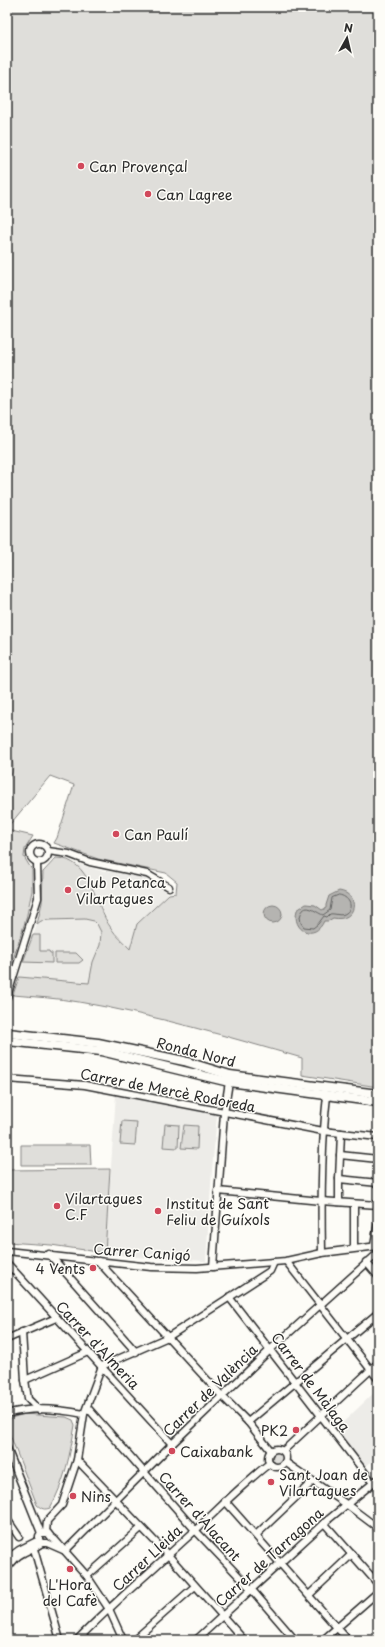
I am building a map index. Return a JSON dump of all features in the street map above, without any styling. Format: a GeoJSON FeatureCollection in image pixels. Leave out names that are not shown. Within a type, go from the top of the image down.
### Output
{"type":"FeatureCollection","features":[{"type":"Feature","properties":{"kind":"street"},"geometry":{"type":"LineString","coordinates":[[48,850],[45,861],[37,863],[32,860],[30,856],[32,846],[41,844],[46,846],[48,850],[69,854],[90,862],[147,874],[169,887]]}},
{"type":"Feature","properties":{"kind":"street"},"geometry":{"type":"LineString","coordinates":[[7,998],[38,898],[37,863]]}},
{"type":"Feature","properties":{"kind":"street","name":"Ronda Nord"},"geometry":{"type":"LineString","coordinates":[[7,1037],[101,1051],[228,1082],[378,1102]]}},
{"type":"Feature","properties":{"kind":"street","name":"Ronda Nord"},"geometry":{"type":"LineString","coordinates":[[7,1037],[98,1043],[184,1061],[230,1075],[378,1094]]}},
{"type":"Feature","properties":{"kind":"street","name":"Carrer de Mercè Rodoreda"},"geometry":{"type":"LineString","coordinates":[[7,1079],[85,1085],[323,1131],[378,1137]]}},
{"type":"Feature","properties":{"kind":"street"},"geometry":{"type":"LineString","coordinates":[[213,1267],[224,1113],[228,1082]]}},
{"type":"Feature","properties":{"kind":"street"},"geometry":{"type":"LineString","coordinates":[[322,1253],[321,1201],[323,1131],[327,1096]]}},
{"type":"Feature","properties":{"kind":"street"},"geometry":{"type":"LineString","coordinates":[[339,1202],[341,1133]]}},
{"type":"Feature","properties":{"kind":"street"},"geometry":{"type":"LineString","coordinates":[[340,1155],[378,1159]]}},
{"type":"Feature","properties":{"kind":"street"},"geometry":{"type":"LineString","coordinates":[[339,1179],[378,1183]]}},
{"type":"Feature","properties":{"kind":"street"},"geometry":{"type":"LineString","coordinates":[[218,1191],[378,1205]]}},
{"type":"Feature","properties":{"kind":"street"},"geometry":{"type":"LineString","coordinates":[[354,1204],[354,1248]]}},
{"type":"Feature","properties":{"kind":"street"},"geometry":{"type":"LineString","coordinates":[[376,1246],[378,1222]]}},
{"type":"Feature","properties":{"kind":"street","name":"Carrer Canigó"},"geometry":{"type":"LineString","coordinates":[[8,1252],[49,1254],[151,1267],[213,1267],[286,1261],[322,1253],[376,1246]]}},
{"type":"Feature","properties":{"kind":"street","name":"Carrer de València"},"geometry":{"type":"LineString","coordinates":[[65,1551],[172,1444],[271,1349],[366,1262],[378,1253]]}},
{"type":"Feature","properties":{"kind":"street"},"geometry":{"type":"LineString","coordinates":[[49,1254],[136,1352]]}},
{"type":"Feature","properties":{"kind":"street"},"geometry":{"type":"LineString","coordinates":[[98,1261],[222,1396],[248,1422],[271,1451]]}},
{"type":"Feature","properties":{"kind":"street"},"geometry":{"type":"LineString","coordinates":[[286,1261],[319,1306],[347,1339],[378,1380]]}},
{"type":"Feature","properties":{"kind":"street"},"geometry":{"type":"LineString","coordinates":[[7,1568],[16,1558],[26,1552],[34,1550],[43,1538],[47,1521],[62,1505],[77,1460],[85,1410],[102,1366],[168,1337],[270,1271],[274,1262]]}},
{"type":"Feature","properties":{"kind":"street"},"geometry":{"type":"LineString","coordinates":[[366,1262],[378,1276]]}},
{"type":"Feature","properties":{"kind":"street","name":"Carrer d'Almeria"},"geometry":{"type":"LineString","coordinates":[[7,1263],[172,1444]]}},
{"type":"Feature","properties":{"kind":"street","name":"Carrer de Màlaga"},"geometry":{"type":"LineString","coordinates":[[229,1297],[322,1416],[376,1481]]}},
{"type":"Feature","properties":{"kind":"street"},"geometry":{"type":"LineString","coordinates":[[248,1422],[295,1381],[378,1313]]}},
{"type":"Feature","properties":{"kind":"street"},"geometry":{"type":"LineString","coordinates":[[7,1339],[56,1318]]}},
{"type":"Feature","properties":{"kind":"street"},"geometry":{"type":"LineString","coordinates":[[22,1332],[25,1380],[28,1399],[38,1410]]}},
{"type":"Feature","properties":{"kind":"street"},"geometry":{"type":"LineString","coordinates":[[25,1380],[88,1352]]}},
{"type":"Feature","properties":{"kind":"street"},"geometry":{"type":"LineString","coordinates":[[283,1451],[378,1363]]}},
{"type":"Feature","properties":{"kind":"street"},"geometry":{"type":"LineString","coordinates":[[7,1414],[21,1409],[85,1410]]}},
{"type":"Feature","properties":{"kind":"street","name":"Carrer d'Alacant"},"geometry":{"type":"LineString","coordinates":[[85,1410],[252,1590],[295,1640]]}},
{"type":"Feature","properties":{"kind":"street"},"geometry":{"type":"LineString","coordinates":[[7,1448],[43,1538],[65,1551]]}},
{"type":"Feature","properties":{"kind":"street"},"geometry":{"type":"LineString","coordinates":[[277,1449],[283,1451],[286,1456],[285,1462],[282,1466],[277,1467],[270,1462],[268,1457],[271,1451],[277,1449]]}},
{"type":"Feature","properties":{"kind":"street"},"geometry":{"type":"LineString","coordinates":[[77,1460],[168,1555],[244,1640]]}},
{"type":"Feature","properties":{"kind":"street","name":"Carrer Lleida"},"geometry":{"type":"LineString","coordinates":[[77,1640],[224,1501],[270,1462]]}},
{"type":"Feature","properties":{"kind":"street"},"geometry":{"type":"LineString","coordinates":[[285,1462],[378,1528]]}},
{"type":"Feature","properties":{"kind":"street"},"geometry":{"type":"LineString","coordinates":[[256,1535],[312,1481]]}},
{"type":"Feature","properties":{"kind":"street","name":"Carrer de Tarragona"},"geometry":{"type":"LineString","coordinates":[[196,1640],[324,1523],[376,1481]]}},
{"type":"Feature","properties":{"kind":"street"},"geometry":{"type":"LineString","coordinates":[[224,1501],[256,1535],[348,1640]]}},
{"type":"Feature","properties":{"kind":"street"},"geometry":{"type":"LineString","coordinates":[[7,1518],[19,1537]]}},
{"type":"Feature","properties":{"kind":"street"},"geometry":{"type":"LineString","coordinates":[[324,1523],[378,1584]]}},
{"type":"Feature","properties":{"kind":"street"},"geometry":{"type":"LineString","coordinates":[[87,1576],[141,1528]]}},
{"type":"Feature","properties":{"kind":"street"},"geometry":{"type":"LineString","coordinates":[[7,1559],[19,1550],[43,1538],[50,1541],[51,1537],[87,1576],[109,1609],[123,1640]]}},
{"type":"Feature","properties":{"kind":"street"},"geometry":{"type":"LineString","coordinates":[[34,1550],[60,1640]]}},
{"type":"Feature","properties":{"kind":"street"},"geometry":{"type":"LineString","coordinates":[[309,1595],[352,1554]]}},
{"type":"Feature","properties":{"kind":"street"},"geometry":{"type":"LineString","coordinates":[[134,1640],[195,1586]]}},
{"type":"Feature","properties":{"kind":"street"},"geometry":{"type":"LineString","coordinates":[[323,1640],[378,1592]]}},
{"type":"Feature","properties":{"kind":"shaded area"},"geometry":{"type":"Polygon","coordinates":[[[7,7],[378,7],[378,1087],[302,1075],[302,1058],[164,1020],[107,1007],[71,1001],[13,995],[19,977],[89,983],[93,962],[100,945],[101,932],[97,924],[94,921],[85,919],[49,920],[41,921],[37,924],[42,903],[43,872],[56,858],[68,860],[85,874],[105,919],[115,934],[130,949],[137,924],[169,894],[176,893],[177,882],[166,873],[98,859],[54,843],[57,838],[74,785],[50,776],[7,828],[7,782],[12,773],[13,766],[7,741],[7,7]]]}},
{"type":"Feature","properties":{"kind":"shaded area"},"geometry":{"type":"Polygon","coordinates":[[[7,830],[33,836],[25,849],[24,857],[32,870],[32,891],[26,919],[7,978],[7,830]]]}},
{"type":"Feature","properties":{"kind":"shaded area"},"geometry":{"type":"Polygon","coordinates":[[[69,861],[98,870],[149,878],[169,894],[137,924],[130,949],[111,928],[98,900],[69,861]]]}},
{"type":"Feature","properties":{"kind":"shaded area"},"geometry":{"type":"Polygon","coordinates":[[[85,919],[94,921],[98,924],[101,932],[100,945],[93,962],[89,983],[19,977],[37,924],[41,921],[49,920],[85,919]]]}},
{"type":"Feature","properties":{"kind":"shaded area"},"geometry":{"type":"Polygon","coordinates":[[[33,935],[40,935],[40,951],[49,951],[52,953],[52,963],[23,962],[33,935]]]}},
{"type":"Feature","properties":{"kind":"shaded area"},"geometry":{"type":"Polygon","coordinates":[[[55,953],[76,953],[83,960],[79,963],[55,963],[55,953]]]}},
{"type":"Feature","properties":{"kind":"shaded area","name":"Institut de Sant Feliu de Guíxols"},"geometry":{"type":"Polygon","coordinates":[[[116,1094],[217,1115],[206,1261],[134,1257],[105,1253],[116,1094]]]}},
{"type":"Feature","properties":{"kind":"shaded area"},"geometry":{"type":"Polygon","coordinates":[[[122,1121],[137,1122],[135,1145],[120,1144],[122,1121]]]}},
{"type":"Feature","properties":{"kind":"shaded area"},"geometry":{"type":"Polygon","coordinates":[[[165,1124],[179,1125],[178,1148],[163,1147],[165,1124]]]}},
{"type":"Feature","properties":{"kind":"shaded area"},"geometry":{"type":"Polygon","coordinates":[[[184,1125],[198,1126],[197,1149],[181,1148],[184,1125]]]}},
{"type":"Feature","properties":{"kind":"shaded area"},"geometry":{"type":"Polygon","coordinates":[[[21,1145],[90,1145],[91,1165],[21,1165],[21,1145]]]}},
{"type":"Feature","properties":{"kind":"shaded area","name":"Vilartagues C.F"},"geometry":{"type":"Polygon","coordinates":[[[110,1169],[105,1253],[51,1245],[7,1242],[7,1170],[110,1169]]]}},
{"type":"Feature","properties":{"kind":"shaded area"},"geometry":{"type":"Polygon","coordinates":[[[377,1390],[378,1455],[364,1468],[335,1430],[377,1390]]]}},
{"type":"Feature","properties":{"kind":"shaded area"},"geometry":{"type":"Polygon","coordinates":[[[24,1414],[66,1417],[73,1420],[75,1425],[69,1457],[60,1488],[50,1508],[48,1509],[43,1509],[37,1505],[7,1427],[11,1418],[24,1414]]]}},
{"type":"Feature","properties":{"kind":"shaded area"},"geometry":{"type":"Polygon","coordinates":[[[278,1452],[282,1454],[284,1458],[282,1462],[278,1464],[274,1462],[272,1458],[274,1454],[278,1452]]]}},
{"type":"Feature","properties":{"kind":"water"},"geometry":{"type":"Polygon","coordinates":[[[339,891],[346,893],[351,897],[353,902],[353,908],[347,916],[324,921],[315,931],[310,932],[305,931],[297,924],[297,910],[306,904],[315,905],[322,910],[326,908],[329,896],[339,891]]]}},
{"type":"Feature","properties":{"kind":"water"},"geometry":{"type":"Polygon","coordinates":[[[273,905],[279,908],[282,914],[279,920],[273,923],[267,920],[264,914],[267,908],[273,905]]]}},
{"type":"Feature","properties":{"kind":"place","name":"Can Provençal"},"geometry":{"type":"Point","coordinates":[81,166]}},
{"type":"Feature","properties":{"kind":"place","name":"Can Lagree"},"geometry":{"type":"Point","coordinates":[148,194]}},
{"type":"Feature","properties":{"kind":"place","name":"Can Paulí"},"geometry":{"type":"Point","coordinates":[116,834]}},
{"type":"Feature","properties":{"kind":"place","name":"Club Petanca Vilartagues"},"geometry":{"type":"Point","coordinates":[68,890]}},
{"type":"Feature","properties":{"kind":"place","name":"Vilartagues C.F"},"geometry":{"type":"Point","coordinates":[57,1206]}},
{"type":"Feature","properties":{"kind":"place","name":"Institut de Sant Feliu de Guíxols"},"geometry":{"type":"Point","coordinates":[158,1211]}},
{"type":"Feature","properties":{"kind":"place","name":"4 Vents"},"geometry":{"type":"Point","coordinates":[93,1268]}},
{"type":"Feature","properties":{"kind":"place","name":"PK2"},"geometry":{"type":"Point","coordinates":[296,1430]}},
{"type":"Feature","properties":{"kind":"place","name":"Caixabank"},"geometry":{"type":"Point","coordinates":[172,1451]}},
{"type":"Feature","properties":{"kind":"place","name":"Sant Joan de Vilartagues"},"geometry":{"type":"Point","coordinates":[271,1482]}},
{"type":"Feature","properties":{"kind":"place","name":"Nins"},"geometry":{"type":"Point","coordinates":[73,1496]}},
{"type":"Feature","properties":{"kind":"place","name":"L'Hora del Cafè"},"geometry":{"type":"Point","coordinates":[70,1569]}}]}
